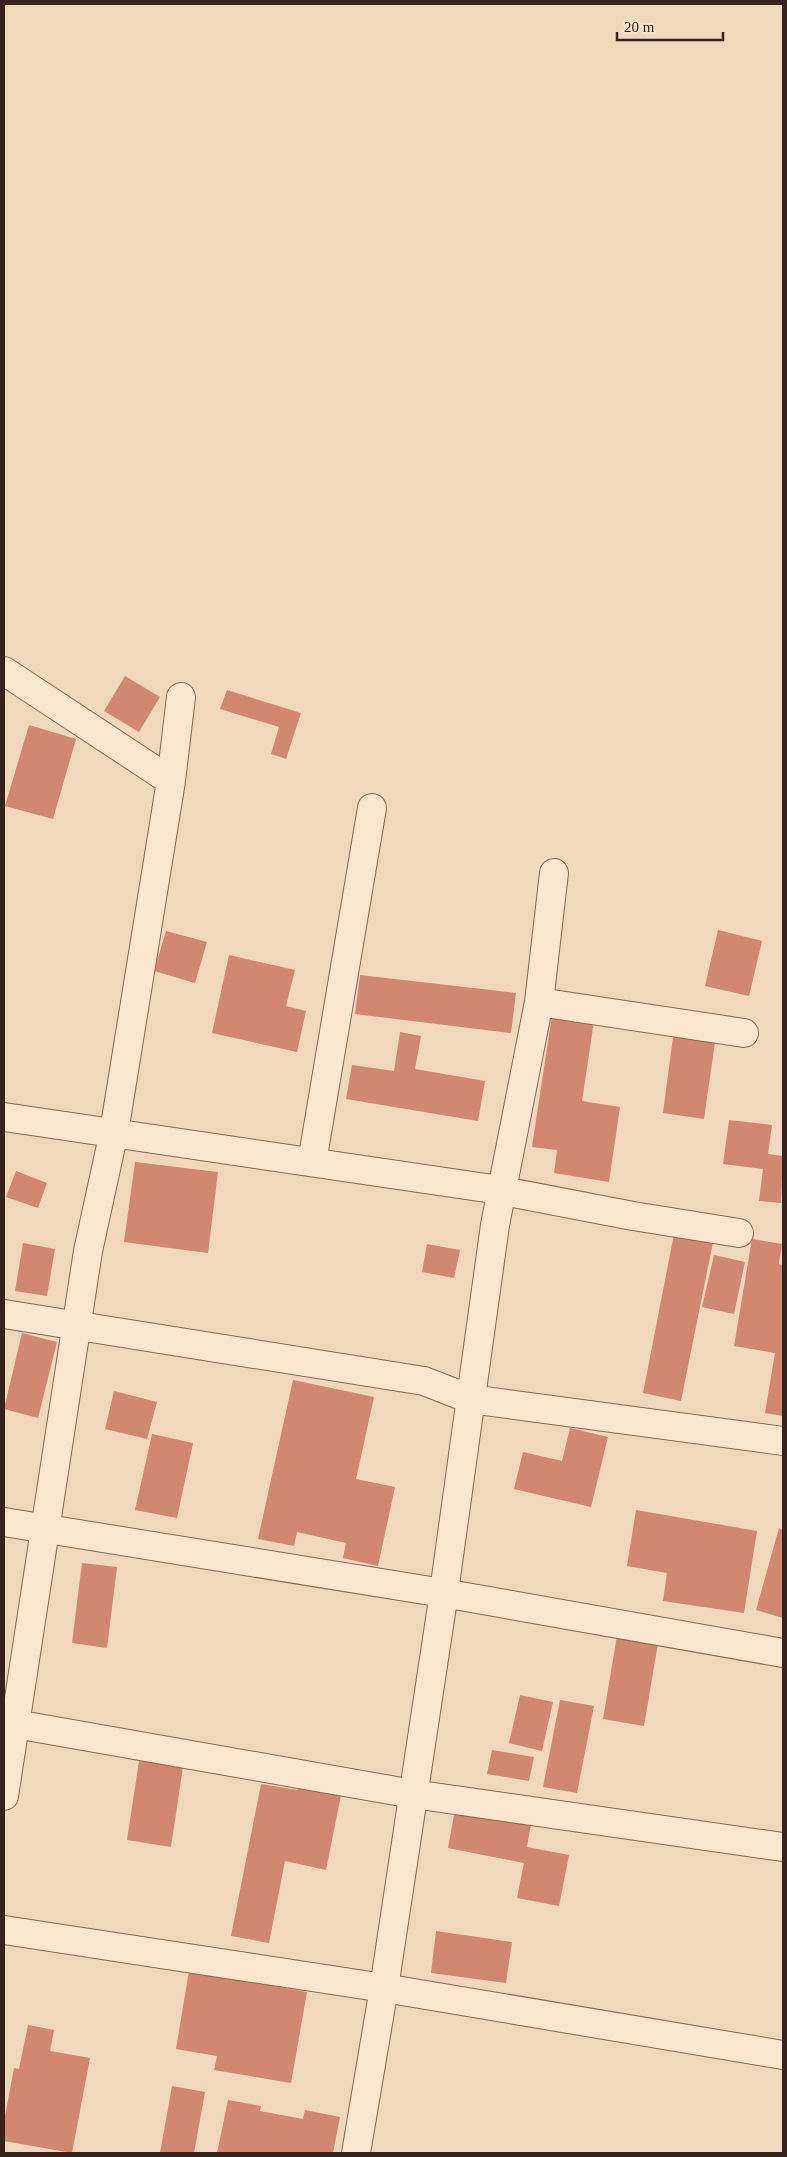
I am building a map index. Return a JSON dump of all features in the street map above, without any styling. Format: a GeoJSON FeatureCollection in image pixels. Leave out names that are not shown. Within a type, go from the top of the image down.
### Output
{"type":"FeatureCollection","features":[{"type":"Feature","properties":{"kind":"street"},"geometry":{"type":"LineString","coordinates":[[4,671],[171,781]]}},
{"type":"Feature","properties":{"kind":"street"},"geometry":{"type":"LineString","coordinates":[[4,1796],[10,1723],[45,1528],[88,1251],[114,1132],[171,781],[181,697]]}},
{"type":"Feature","properties":{"kind":"street"},"geometry":{"type":"LineString","coordinates":[[312,1162],[372,808]]}},
{"type":"Feature","properties":{"kind":"street"},"geometry":{"type":"LineString","coordinates":[[356,2153],[414,1794],[500,1191],[539,1002],[554,873]]}},
{"type":"Feature","properties":{"kind":"street"},"geometry":{"type":"LineString","coordinates":[[539,1002],[744,1034]]}},
{"type":"Feature","properties":{"kind":"street"},"geometry":{"type":"LineString","coordinates":[[4,1117],[500,1191],[739,1233]]}},
{"type":"Feature","properties":{"kind":"street"},"geometry":{"type":"LineString","coordinates":[[4,1314],[424,1381],[470,1399],[783,1441]]}},
{"type":"Feature","properties":{"kind":"street"},"geometry":{"type":"LineString","coordinates":[[4,1522],[444,1593],[783,1653]]}},
{"type":"Feature","properties":{"kind":"street"},"geometry":{"type":"LineString","coordinates":[[10,1723],[414,1794],[783,1847]]}},
{"type":"Feature","properties":{"kind":"street"},"geometry":{"type":"LineString","coordinates":[[4,1930],[384,1988],[783,2055]]}},
{"type":"Feature","properties":{"kind":"building"},"geometry":{"type":"Polygon","coordinates":[[[125,676],[160,697],[139,732],[104,711],[125,676]]]}},
{"type":"Feature","properties":{"kind":"building"},"geometry":{"type":"Polygon","coordinates":[[[227,690],[301,713],[286,759],[271,754],[279,727],[220,709],[227,690]]]}},
{"type":"Feature","properties":{"kind":"building"},"geometry":{"type":"Polygon","coordinates":[[[29,725],[76,739],[53,819],[5,806],[29,725]]]}},
{"type":"Feature","properties":{"kind":"building"},"geometry":{"type":"Polygon","coordinates":[[[718,930],[762,941],[749,996],[705,986],[718,930]]]}},
{"type":"Feature","properties":{"kind":"building"},"geometry":{"type":"Polygon","coordinates":[[[166,931],[207,942],[195,983],[154,971],[166,931]]]}},
{"type":"Feature","properties":{"kind":"building"},"geometry":{"type":"Polygon","coordinates":[[[229,955],[295,970],[286,1006],[306,1011],[297,1052],[212,1033],[229,955]]]}},
{"type":"Feature","properties":{"kind":"building"},"geometry":{"type":"Polygon","coordinates":[[[360,975],[516,993],[511,1033],[355,1014],[360,975]]]}},
{"type":"Feature","properties":{"kind":"building"},"geometry":{"type":"Polygon","coordinates":[[[552,1015],[594,1021],[582,1101],[620,1107],[609,1182],[554,1173],[557,1150],[532,1147],[552,1015]]]}},
{"type":"Feature","properties":{"kind":"building"},"geometry":{"type":"Polygon","coordinates":[[[400,1032],[421,1036],[415,1069],[485,1081],[478,1121],[346,1099],[352,1065],[394,1071],[400,1032]]]}},
{"type":"Feature","properties":{"kind":"building"},"geometry":{"type":"Polygon","coordinates":[[[673,1037],[715,1042],[704,1119],[663,1113],[673,1037]]]}},
{"type":"Feature","properties":{"kind":"building"},"geometry":{"type":"Polygon","coordinates":[[[729,1120],[772,1125],[768,1154],[783,1156],[781,1203],[759,1201],[763,1169],[723,1164],[729,1120]]]}},
{"type":"Feature","properties":{"kind":"building"},"geometry":{"type":"Polygon","coordinates":[[[135,1162],[218,1172],[208,1253],[124,1242],[135,1162]]]}},
{"type":"Feature","properties":{"kind":"building"},"geometry":{"type":"Polygon","coordinates":[[[16,1171],[47,1183],[38,1208],[6,1197],[16,1171]]]}},
{"type":"Feature","properties":{"kind":"building"},"geometry":{"type":"Polygon","coordinates":[[[675,1229],[714,1237],[681,1401],[643,1393],[675,1229]]]}},
{"type":"Feature","properties":{"kind":"building"},"geometry":{"type":"Polygon","coordinates":[[[752,1239],[782,1244],[779,1264],[783,1265],[783,1416],[765,1413],[775,1353],[734,1346],[752,1239]]]}},
{"type":"Feature","properties":{"kind":"building"},"geometry":{"type":"Polygon","coordinates":[[[23,1243],[55,1249],[47,1296],[15,1291],[23,1243]]]}},
{"type":"Feature","properties":{"kind":"building"},"geometry":{"type":"Polygon","coordinates":[[[427,1244],[460,1250],[454,1278],[422,1272],[427,1244]]]}},
{"type":"Feature","properties":{"kind":"building"},"geometry":{"type":"Polygon","coordinates":[[[714,1255],[745,1262],[734,1314],[702,1307],[714,1255]]]}},
{"type":"Feature","properties":{"kind":"building"},"geometry":{"type":"Polygon","coordinates":[[[22,1333],[57,1342],[38,1418],[4,1409],[22,1333]]]}},
{"type":"Feature","properties":{"kind":"building"},"geometry":{"type":"Polygon","coordinates":[[[293,1380],[374,1397],[356,1479],[395,1487],[378,1566],[343,1558],[346,1543],[297,1532],[294,1546],[258,1539],[293,1380]]]}},
{"type":"Feature","properties":{"kind":"building"},"geometry":{"type":"Polygon","coordinates":[[[114,1391],[157,1402],[147,1439],[105,1429],[114,1391]]]}},
{"type":"Feature","properties":{"kind":"building"},"geometry":{"type":"Polygon","coordinates":[[[570,1428],[608,1437],[591,1507],[514,1489],[523,1452],[562,1461],[570,1428]]]}},
{"type":"Feature","properties":{"kind":"building"},"geometry":{"type":"Polygon","coordinates":[[[152,1434],[193,1443],[177,1518],[135,1510],[152,1434]]]}},
{"type":"Feature","properties":{"kind":"building"},"geometry":{"type":"Polygon","coordinates":[[[636,1510],[757,1531],[744,1613],[663,1601],[667,1573],[627,1566],[636,1510]]]}},
{"type":"Feature","properties":{"kind":"building"},"geometry":{"type":"Polygon","coordinates":[[[779,1528],[783,1530],[783,1618],[756,1610],[779,1528]]]}},
{"type":"Feature","properties":{"kind":"building"},"geometry":{"type":"Polygon","coordinates":[[[82,1563],[117,1567],[107,1648],[72,1643],[82,1563]]]}},
{"type":"Feature","properties":{"kind":"building"},"geometry":{"type":"Polygon","coordinates":[[[617,1636],[658,1643],[644,1726],[603,1719],[617,1636]]]}},
{"type":"Feature","properties":{"kind":"building"},"geometry":{"type":"Polygon","coordinates":[[[520,1695],[553,1702],[542,1751],[509,1743],[520,1695]]]}},
{"type":"Feature","properties":{"kind":"building"},"geometry":{"type":"Polygon","coordinates":[[[560,1700],[594,1706],[577,1793],[543,1787],[560,1700]]]}},
{"type":"Feature","properties":{"kind":"building"},"geometry":{"type":"Polygon","coordinates":[[[492,1750],[534,1757],[529,1781],[487,1774],[492,1750]]]}},
{"type":"Feature","properties":{"kind":"building"},"geometry":{"type":"Polygon","coordinates":[[[139,1761],[183,1767],[171,1847],[127,1840],[139,1761]]]}},
{"type":"Feature","properties":{"kind":"building"},"geometry":{"type":"Polygon","coordinates":[[[299,1782],[342,1790],[326,1870],[285,1861],[269,1943],[231,1936],[261,1784],[298,1790],[299,1782]]]}},
{"type":"Feature","properties":{"kind":"building"},"geometry":{"type":"Polygon","coordinates":[[[456,1804],[532,1818],[527,1847],[569,1855],[559,1906],[517,1898],[524,1863],[448,1848],[456,1804]]]}},
{"type":"Feature","properties":{"kind":"building"},"geometry":{"type":"Polygon","coordinates":[[[436,1931],[512,1942],[506,1983],[431,1973],[436,1931]]]}},
{"type":"Feature","properties":{"kind":"building"},"geometry":{"type":"Polygon","coordinates":[[[189,1971],[307,1992],[291,2083],[214,2070],[217,2056],[176,2049],[189,1971]]]}},
{"type":"Feature","properties":{"kind":"building"},"geometry":{"type":"Polygon","coordinates":[[[28,2025],[54,2030],[50,2051],[90,2058],[72,2153],[4,2141],[4,2121],[14,2068],[19,2069],[28,2025]]]}},
{"type":"Feature","properties":{"kind":"building"},"geometry":{"type":"Polygon","coordinates":[[[172,2086],[205,2092],[194,2153],[160,2153],[172,2086]]]}},
{"type":"Feature","properties":{"kind":"building"},"geometry":{"type":"Polygon","coordinates":[[[228,2100],[261,2106],[260,2111],[303,2119],[305,2110],[340,2117],[333,2153],[217,2153],[228,2100]]]}}]}
